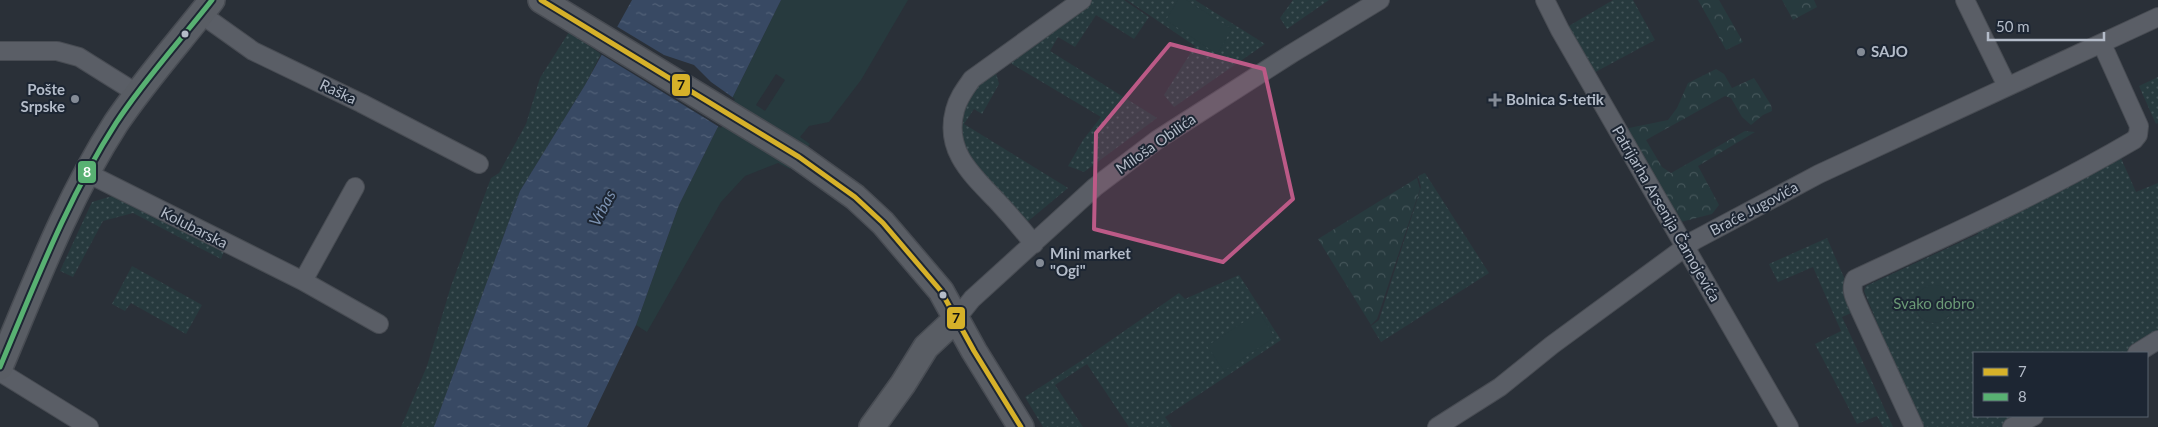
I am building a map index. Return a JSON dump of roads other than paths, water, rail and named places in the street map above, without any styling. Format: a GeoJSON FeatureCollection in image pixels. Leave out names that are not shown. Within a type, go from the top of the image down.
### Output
{"type":"FeatureCollection","features":[{"type":"Feature","properties":{"kind":"main road"},"geometry":{"type":"LineString","coordinates":[[540,0],[800,157],[855,197],[883,223],[941,291],[1021,427]]}},
{"type":"Feature","properties":{"kind":"main road"},"geometry":{"type":"LineString","coordinates":[[1,362],[38,272],[77,190],[116,123],[206,7]]}},
{"type":"Feature","properties":{"kind":"main road"},"geometry":{"type":"LineString","coordinates":[[872,427],[903,384],[926,347],[956,319]]}},
{"type":"Feature","properties":{"kind":"street"},"geometry":{"type":"LineString","coordinates":[[1034,244],[1022,228],[969,172],[960,157],[953,132],[955,109],[960,96],[972,79],[1082,0]]}},
{"type":"Feature","properties":{"kind":"street","name":"Miloša Obilića"},"geometry":{"type":"LineString","coordinates":[[956,319],[972,299],[1096,187],[1157,140],[1291,54],[1380,0]]}},
{"type":"Feature","properties":{"kind":"street"},"geometry":{"type":"LineString","coordinates":[[1965,0],[2007,86]]}},
{"type":"Feature","properties":{"kind":"street","name":"Patrijarha Arsenija Čarnojevića"},"geometry":{"type":"LineString","coordinates":[[1548,4],[1560,30],[1789,427]]}},
{"type":"Feature","properties":{"kind":"street","name":"Raška"},"geometry":{"type":"LineString","coordinates":[[206,7],[253,51],[361,103],[479,164]]}},
{"type":"Feature","properties":{"kind":"street","name":"Braće Jugovića"},"geometry":{"type":"LineString","coordinates":[[1437,427],[1500,387],[1552,345],[1684,247],[1819,174],[2158,17]]}},
{"type":"Feature","properties":{"kind":"street"},"geometry":{"type":"LineString","coordinates":[[1914,427],[1860,310],[1852,288],[1855,279],[2099,161],[2138,135],[2139,126],[2102,44]]}},
{"type":"Feature","properties":{"kind":"street"},"geometry":{"type":"LineString","coordinates":[[0,51],[57,51],[74,55],[138,94]]}},
{"type":"Feature","properties":{"kind":"street","name":"Kolubarska"},"geometry":{"type":"LineString","coordinates":[[87,173],[303,281],[379,324]]}},
{"type":"Feature","properties":{"kind":"street"},"geometry":{"type":"LineString","coordinates":[[303,281],[355,187]]}},
{"type":"Feature","properties":{"kind":"street"},"geometry":{"type":"LineString","coordinates":[[2139,352],[2158,340]]}},
{"type":"Feature","properties":{"kind":"street"},"geometry":{"type":"LineString","coordinates":[[1,362],[89,427]]}},
{"type":"Feature","properties":{"kind":"street"},"geometry":{"type":"LineString","coordinates":[[2012,427],[2032,417]]}},
{"type":"Feature","properties":{"kind":"water","name":"Vrbas"},"geometry":{"type":"Polygon","coordinates":[[[632,0],[781,0],[679,205],[636,325],[587,427],[434,427],[520,191],[585,85],[632,0]]]}},
{"type":"Feature","properties":{"kind":"place","name":"SAJO"},"geometry":{"type":"Point","coordinates":[1861,52]}},
{"type":"Feature","properties":{"kind":"place","name":"Pošte Srpske"},"geometry":{"type":"Point","coordinates":[75,99]}},
{"type":"Feature","properties":{"kind":"place","name":"Bolnica S-tetik"},"geometry":{"type":"Point","coordinates":[1495,100]}},
{"type":"Feature","properties":{"kind":"place","name":"Mini market \"Ogi\""},"geometry":{"type":"Point","coordinates":[1040,263]}},
{"type":"Feature","properties":{"kind":"park label","name":"Svako dobro"},"geometry":{"type":"Point","coordinates":[1934,304]}}]}
